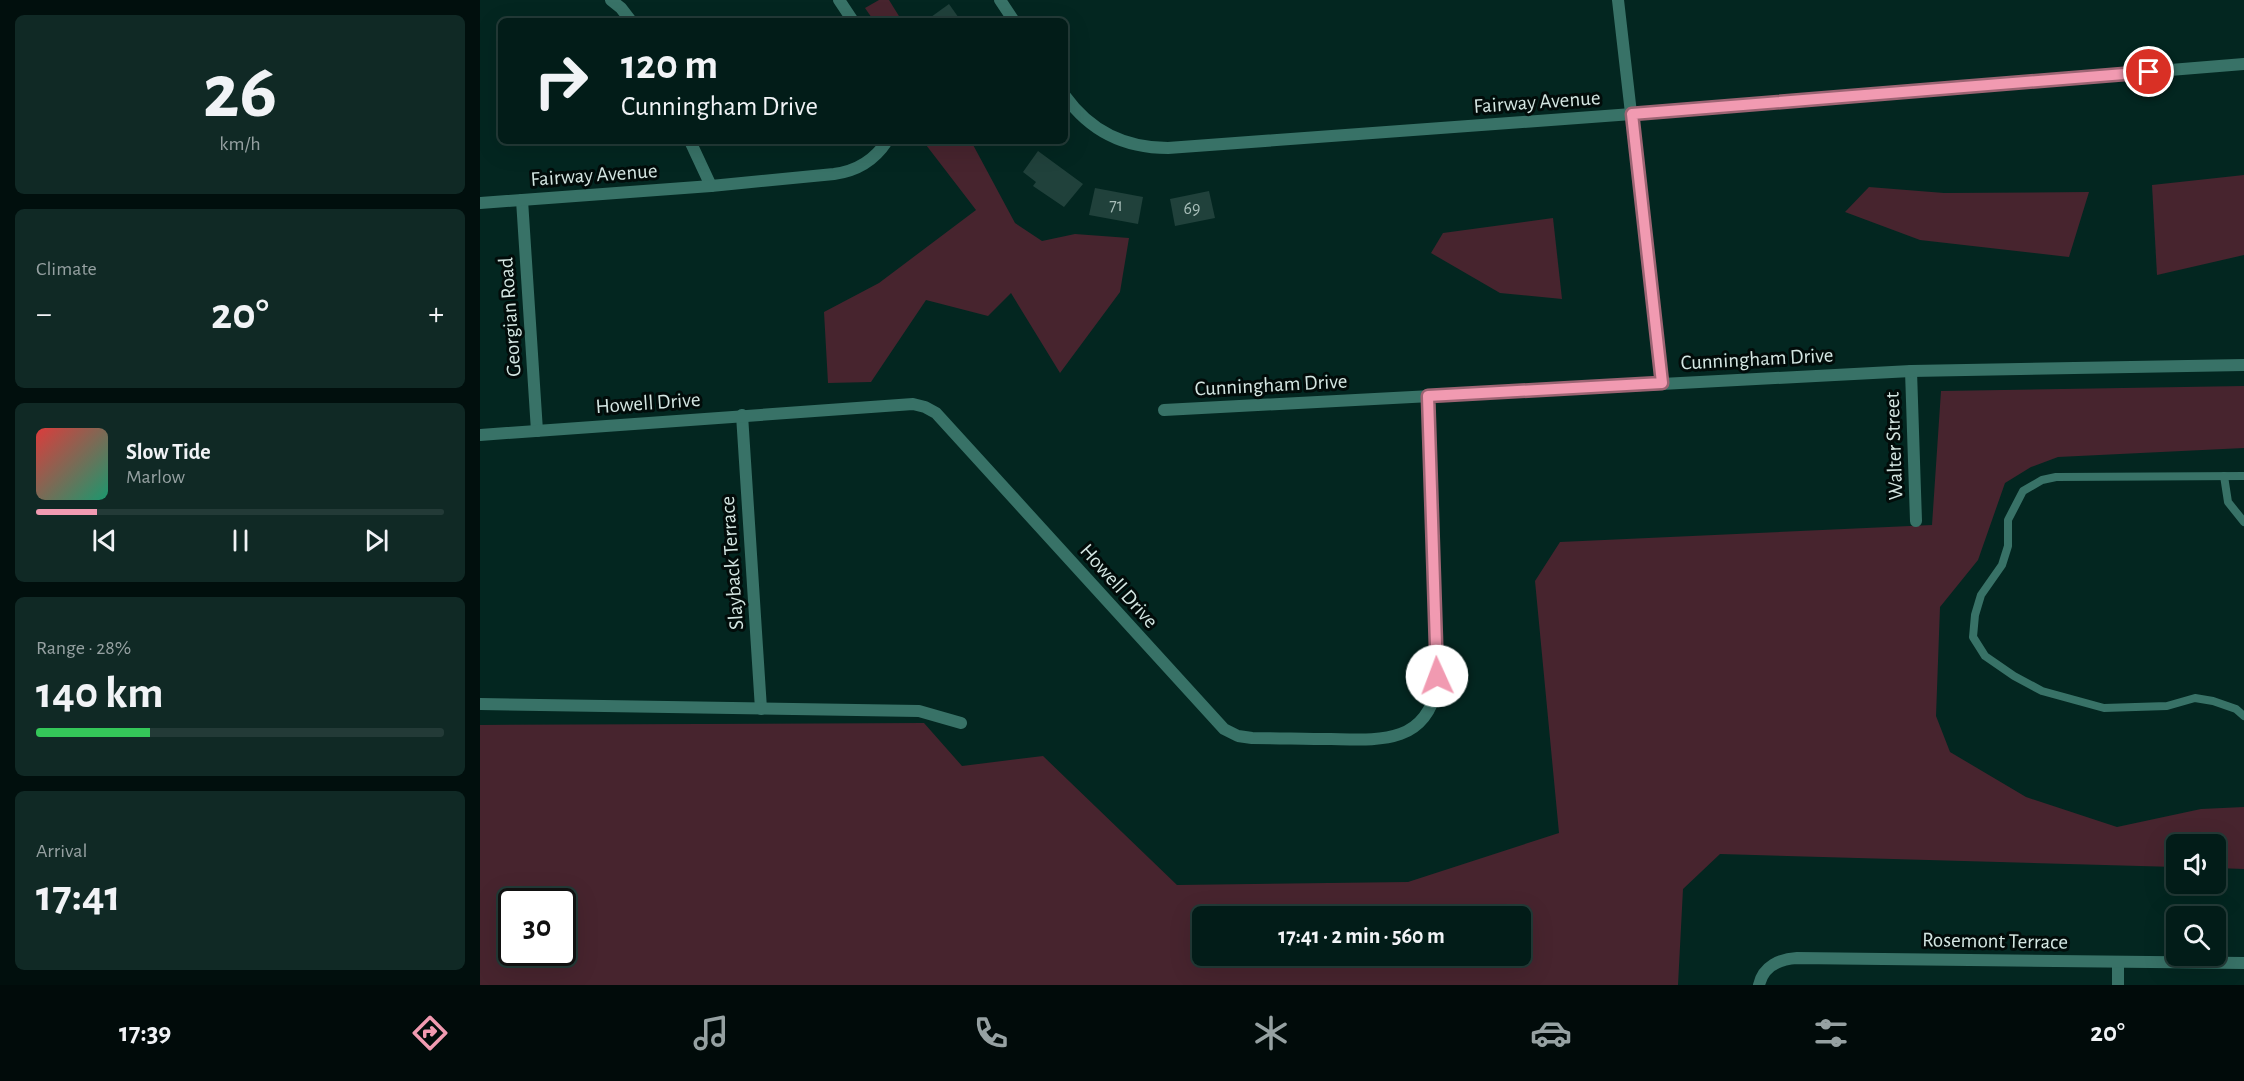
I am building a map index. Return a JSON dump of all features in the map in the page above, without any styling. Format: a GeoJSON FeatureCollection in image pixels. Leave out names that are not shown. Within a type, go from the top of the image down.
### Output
{"type":"FeatureCollection","features":[{"type":"Feature","properties":{"kind":"street"},"geometry":{"type":"LineString","coordinates":[[611,0],[629,18]]}},
{"type":"Feature","properties":{"kind":"street"},"geometry":{"type":"LineString","coordinates":[[839,0],[852,18]]}},
{"type":"Feature","properties":{"kind":"street"},"geometry":{"type":"LineString","coordinates":[[1000,0],[1012,18]]}},
{"type":"Feature","properties":{"kind":"street"},"geometry":{"type":"LineString","coordinates":[[1618,0],[1662,383]]}},
{"type":"Feature","properties":{"kind":"street","name":"Fairway Avenue"},"geometry":{"type":"LineString","coordinates":[[1068,99],[1086,120],[1109,136],[1138,146],[1153,148],[1632,114],[2244,64]]}},
{"type":"Feature","properties":{"kind":"street"},"geometry":{"type":"LineString","coordinates":[[691,144],[711,186]]}},
{"type":"Feature","properties":{"kind":"street","name":"Fairway Avenue"},"geometry":{"type":"LineString","coordinates":[[480,203],[711,186],[845,172],[866,163],[885,144]]}},
{"type":"Feature","properties":{"kind":"street","name":"Georgian Road"},"geometry":{"type":"LineString","coordinates":[[522,200],[537,431]]}},
{"type":"Feature","properties":{"kind":"street","name":"Cunningham Drive"},"geometry":{"type":"LineString","coordinates":[[1164,410],[1911,371],[2244,365]]}},
{"type":"Feature","properties":{"kind":"street","name":"Walter Street"},"geometry":{"type":"LineString","coordinates":[[1911,371],[1916,520]]}},
{"type":"Feature","properties":{"kind":"street","name":"Howell Drive"},"geometry":{"type":"LineString","coordinates":[[480,435],[913,404],[931,409],[1224,729],[1238,736],[1252,738],[1378,740],[1400,735],[1419,722],[1431,706],[1437,687],[1428,396]]}},
{"type":"Feature","properties":{"kind":"street","name":"Slayback Terrace"},"geometry":{"type":"LineString","coordinates":[[742,415],[761,709]]}},
{"type":"Feature","properties":{"kind":"street"},"geometry":{"type":"LineString","coordinates":[[480,704],[919,711],[961,723]]}},
{"type":"Feature","properties":{"kind":"street","name":"Rosemont Terrace"},"geometry":{"type":"LineString","coordinates":[[1759,985],[1766,970],[1775,963],[1797,958],[2244,963]]}},
{"type":"Feature","properties":{"kind":"street"},"geometry":{"type":"LineString","coordinates":[[2118,962],[2118,985]]}},
{"type":"Feature","properties":{"kind":"lane"},"geometry":{"type":"LineString","coordinates":[[2224,476],[2228,502],[2244,522]]}},
{"type":"Feature","properties":{"kind":"lane"},"geometry":{"type":"LineString","coordinates":[[2244,476],[2056,477],[2042,480],[2023,491],[2007,520],[2008,546],[2002,565],[1981,595],[1975,615],[1973,637],[1985,656],[2014,676],[2042,691],[2104,708],[2167,706],[2195,698],[2214,700],[2236,709],[2244,716]]}},
{"type":"Feature","properties":{"kind":"shaded area"},"geometry":{"type":"Polygon","coordinates":[[[879,0],[889,0],[900,18],[872,18],[865,8],[879,0]]]}},
{"type":"Feature","properties":{"kind":"shaded area"},"geometry":{"type":"Polygon","coordinates":[[[925,144],[973,144],[1015,223],[1042,241],[1075,234],[1129,238],[1120,292],[1060,373],[1011,293],[988,316],[926,300],[871,382],[828,383],[824,312],[879,283],[976,210],[925,144]]]}},
{"type":"Feature","properties":{"kind":"shaded area"},"geometry":{"type":"Polygon","coordinates":[[[2244,175],[2244,255],[2157,275],[2152,185],[2244,175]]]}},
{"type":"Feature","properties":{"kind":"shaded area"},"geometry":{"type":"Polygon","coordinates":[[[1869,187],[1944,193],[2089,192],[2069,257],[1920,240],[1845,212],[1869,187]]]}},
{"type":"Feature","properties":{"kind":"shaded area"},"geometry":{"type":"Polygon","coordinates":[[[1553,218],[1562,299],[1500,293],[1431,253],[1443,233],[1553,218]]]}},
{"type":"Feature","properties":{"kind":"shaded area"},"geometry":{"type":"Polygon","coordinates":[[[2244,386],[2244,448],[2058,457],[2031,467],[2005,483],[1978,560],[1940,607],[1936,716],[1950,752],[2026,797],[2117,827],[2201,809],[2244,807],[2244,869],[2226,868],[2226,834],[2166,834],[2166,867],[1720,854],[1683,889],[1678,985],[480,985],[480,725],[924,723],[962,766],[1043,756],[1177,885],[1408,882],[1559,833],[1535,581],[1560,542],[1932,525],[1941,391],[2244,386]]]}},
{"type":"Feature","properties":{"kind":"building"},"geometry":{"type":"Polygon","coordinates":[[[949,4],[959,18],[932,18],[949,4]]]}},
{"type":"Feature","properties":{"kind":"building"},"geometry":{"type":"Polygon","coordinates":[[[1038,151],[1083,184],[1064,207],[1033,186],[1036,182],[1023,172],[1038,151]]]}},
{"type":"Feature","properties":{"kind":"building"},"geometry":{"type":"Polygon","coordinates":[[[1095,188],[1143,197],[1138,224],[1089,215],[1095,188]]]}},
{"type":"Feature","properties":{"kind":"building"},"geometry":{"type":"Polygon","coordinates":[[[1209,191],[1215,218],[1175,226],[1170,199],[1209,191]]]}},
{"type":"Feature","properties":{"kind":"route"},"geometry":{"type":"LineString","coordinates":[[1437,676],[1428,396],[1662,383],[1632,114],[2149,72]]}}]}
